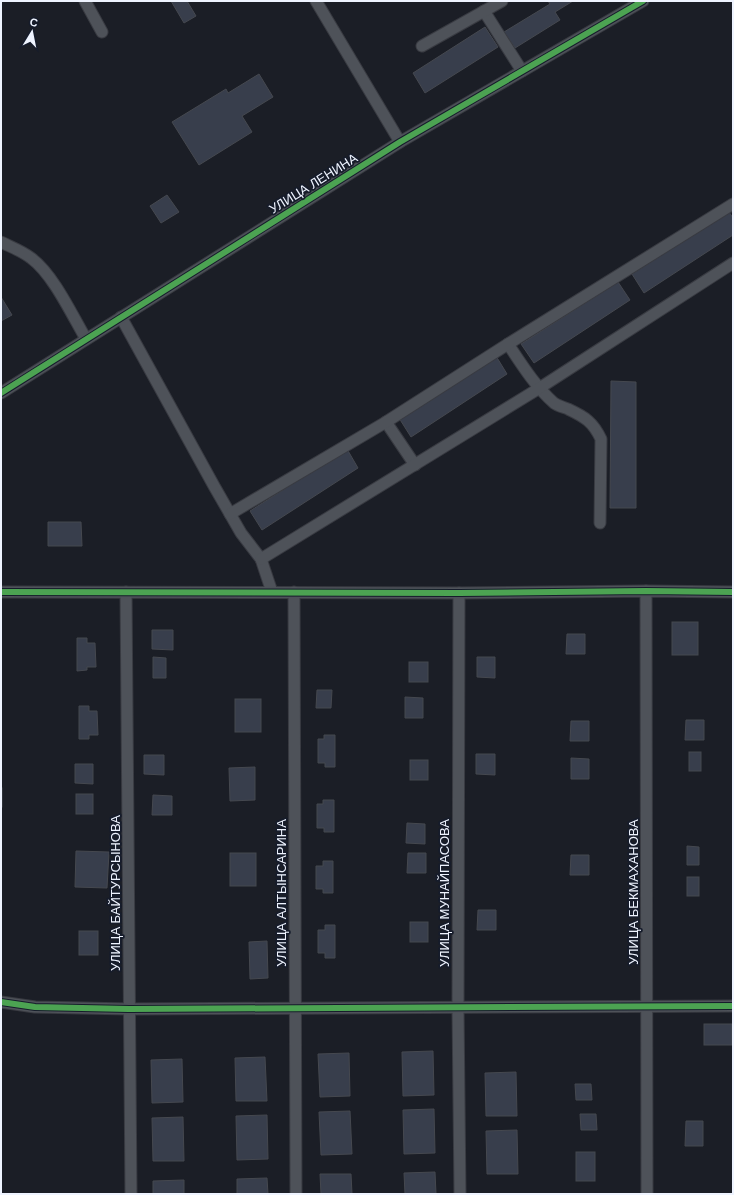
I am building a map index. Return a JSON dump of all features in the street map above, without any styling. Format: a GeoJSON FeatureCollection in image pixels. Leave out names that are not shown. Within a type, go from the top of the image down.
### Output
{"type":"FeatureCollection","features":[{"type":"Feature","properties":{"kind":"street"},"geometry":{"type":"LineString","coordinates":[[85,1],[102,32]]}},
{"type":"Feature","properties":{"kind":"street"},"geometry":{"type":"LineString","coordinates":[[316,1],[400,142]]}},
{"type":"Feature","properties":{"kind":"street"},"geometry":{"type":"LineString","coordinates":[[422,46],[502,1]]}},
{"type":"Feature","properties":{"kind":"street","name":"УЛИЦА ЛЕНИНА"},"geometry":{"type":"LineString","coordinates":[[1,393],[400,142],[642,1]]}},
{"type":"Feature","properties":{"kind":"street"},"geometry":{"type":"LineString","coordinates":[[484,11],[522,71]]}},
{"type":"Feature","properties":{"kind":"street"},"geometry":{"type":"LineString","coordinates":[[230,514],[386,422],[733,204]]}},
{"type":"Feature","properties":{"kind":"street"},"geometry":{"type":"LineString","coordinates":[[1,242],[31,258],[41,267],[51,279],[86,339]]}},
{"type":"Feature","properties":{"kind":"street"},"geometry":{"type":"LineString","coordinates":[[262,559],[538,389],[733,262]]}},
{"type":"Feature","properties":{"kind":"street"},"geometry":{"type":"LineString","coordinates":[[121,317],[241,533],[262,559],[272,592]]}},
{"type":"Feature","properties":{"kind":"street"},"geometry":{"type":"LineString","coordinates":[[508,344],[538,389],[556,404],[579,414],[588,420],[596,429],[601,439],[600,523]]}},
{"type":"Feature","properties":{"kind":"street"},"geometry":{"type":"LineString","coordinates":[[386,422],[414,465]]}},
{"type":"Feature","properties":{"kind":"street","name":"УЛИЦА БЕКМАХАНОВА"},"geometry":{"type":"LineString","coordinates":[[646,591],[648,1007],[647,1194]]}},
{"type":"Feature","properties":{"kind":"street"},"geometry":{"type":"LineString","coordinates":[[1,592],[733,592]]}},
{"type":"Feature","properties":{"kind":"street","name":"УЛИЦА БАЙТУРСЫНОВА"},"geometry":{"type":"LineString","coordinates":[[126,592],[131,1194]]}},
{"type":"Feature","properties":{"kind":"street","name":"УЛИЦА АЛТЫНСАРИНА"},"geometry":{"type":"LineString","coordinates":[[294,592],[296,1194]]}},
{"type":"Feature","properties":{"kind":"street","name":"УЛИЦА МУНАЙПАСОВА"},"geometry":{"type":"LineString","coordinates":[[459,592],[458,1008],[460,1194]]}},
{"type":"Feature","properties":{"kind":"street"},"geometry":{"type":"LineString","coordinates":[[1,1002],[35,1007],[129,1010],[733,1006]]}},
{"type":"Feature","properties":{"kind":"building"},"geometry":{"type":"Polygon","coordinates":[[[171,1],[187,1],[196,16],[184,23],[171,1]]]}},
{"type":"Feature","properties":{"kind":"building"},"geometry":{"type":"Polygon","coordinates":[[[548,1],[573,1],[555,12],[560,20],[515,48],[504,32],[550,4],[548,1]]]}},
{"type":"Feature","properties":{"kind":"building"},"geometry":{"type":"Polygon","coordinates":[[[485,27],[498,47],[425,93],[413,73],[485,27]]]}},
{"type":"Feature","properties":{"kind":"building"},"geometry":{"type":"Polygon","coordinates":[[[259,74],[273,97],[242,116],[252,132],[199,165],[172,122],[226,89],[228,93],[259,74]]]}},
{"type":"Feature","properties":{"kind":"building"},"geometry":{"type":"Polygon","coordinates":[[[167,195],[179,212],[161,223],[150,206],[167,195]]]}},
{"type":"Feature","properties":{"kind":"building"},"geometry":{"type":"Polygon","coordinates":[[[729,212],[733,218],[733,235],[644,293],[632,274],[729,212]]]}},
{"type":"Feature","properties":{"kind":"building"},"geometry":{"type":"Polygon","coordinates":[[[618,282],[630,300],[534,363],[521,344],[618,282]]]}},
{"type":"Feature","properties":{"kind":"building"},"geometry":{"type":"Polygon","coordinates":[[[1,297],[12,315],[1,321],[1,297]]]}},
{"type":"Feature","properties":{"kind":"building"},"geometry":{"type":"Polygon","coordinates":[[[496,356],[507,374],[411,437],[399,418],[496,356]]]}},
{"type":"Feature","properties":{"kind":"building"},"geometry":{"type":"Polygon","coordinates":[[[611,381],[636,382],[636,508],[610,508],[611,381]]]}},
{"type":"Feature","properties":{"kind":"building"},"geometry":{"type":"Polygon","coordinates":[[[347,449],[358,468],[262,530],[250,511],[347,449]]]}},
{"type":"Feature","properties":{"kind":"building"},"geometry":{"type":"Polygon","coordinates":[[[48,522],[81,522],[82,546],[48,546],[48,522]]]}},
{"type":"Feature","properties":{"kind":"building"},"geometry":{"type":"Polygon","coordinates":[[[672,622],[698,622],[698,655],[672,655],[672,622]]]}},
{"type":"Feature","properties":{"kind":"building"},"geometry":{"type":"Polygon","coordinates":[[[152,630],[173,630],[173,650],[152,649],[152,630]]]}},
{"type":"Feature","properties":{"kind":"building"},"geometry":{"type":"Polygon","coordinates":[[[567,634],[585,634],[585,654],[566,654],[567,634]]]}},
{"type":"Feature","properties":{"kind":"building"},"geometry":{"type":"Polygon","coordinates":[[[77,638],[87,638],[87,643],[95,643],[96,667],[87,667],[87,670],[77,671],[77,638]]]}},
{"type":"Feature","properties":{"kind":"building"},"geometry":{"type":"Polygon","coordinates":[[[153,657],[166,658],[166,678],[153,678],[153,657]]]}},
{"type":"Feature","properties":{"kind":"building"},"geometry":{"type":"Polygon","coordinates":[[[477,657],[495,657],[495,678],[477,677],[477,657]]]}},
{"type":"Feature","properties":{"kind":"building"},"geometry":{"type":"Polygon","coordinates":[[[409,662],[428,662],[428,682],[409,682],[409,662]]]}},
{"type":"Feature","properties":{"kind":"building"},"geometry":{"type":"Polygon","coordinates":[[[317,690],[332,690],[331,708],[316,708],[317,690]]]}},
{"type":"Feature","properties":{"kind":"building"},"geometry":{"type":"Polygon","coordinates":[[[405,697],[423,698],[423,718],[405,718],[405,697]]]}},
{"type":"Feature","properties":{"kind":"building"},"geometry":{"type":"Polygon","coordinates":[[[235,699],[261,699],[261,732],[235,732],[235,699]]]}},
{"type":"Feature","properties":{"kind":"building"},"geometry":{"type":"Polygon","coordinates":[[[79,706],[89,706],[89,711],[97,711],[98,735],[89,735],[89,739],[79,739],[79,706]]]}},
{"type":"Feature","properties":{"kind":"building"},"geometry":{"type":"Polygon","coordinates":[[[686,720],[704,720],[704,740],[685,740],[686,720]]]}},
{"type":"Feature","properties":{"kind":"building"},"geometry":{"type":"Polygon","coordinates":[[[571,721],[589,721],[589,741],[570,741],[571,721]]]}},
{"type":"Feature","properties":{"kind":"building"},"geometry":{"type":"Polygon","coordinates":[[[324,735],[335,735],[335,767],[325,767],[325,763],[318,763],[318,739],[324,739],[324,735]]]}},
{"type":"Feature","properties":{"kind":"building"},"geometry":{"type":"Polygon","coordinates":[[[689,752],[701,752],[701,771],[689,771],[689,752]]]}},
{"type":"Feature","properties":{"kind":"building"},"geometry":{"type":"Polygon","coordinates":[[[476,754],[495,754],[495,775],[476,774],[476,754]]]}},
{"type":"Feature","properties":{"kind":"building"},"geometry":{"type":"Polygon","coordinates":[[[144,755],[164,755],[164,775],[144,774],[144,755]]]}},
{"type":"Feature","properties":{"kind":"building"},"geometry":{"type":"Polygon","coordinates":[[[571,758],[589,759],[589,779],[571,779],[571,758]]]}},
{"type":"Feature","properties":{"kind":"building"},"geometry":{"type":"Polygon","coordinates":[[[410,760],[428,760],[428,780],[410,780],[410,760]]]}},
{"type":"Feature","properties":{"kind":"building"},"geometry":{"type":"Polygon","coordinates":[[[75,764],[93,764],[93,784],[75,783],[75,764]]]}},
{"type":"Feature","properties":{"kind":"building"},"geometry":{"type":"Polygon","coordinates":[[[255,767],[255,800],[230,801],[229,768],[255,767]]]}},
{"type":"Feature","properties":{"kind":"building"},"geometry":{"type":"Polygon","coordinates":[[[2,788],[2,807],[1,807],[2,788]]]}},
{"type":"Feature","properties":{"kind":"building"},"geometry":{"type":"Polygon","coordinates":[[[76,794],[93,794],[93,814],[76,814],[76,794]]]}},
{"type":"Feature","properties":{"kind":"building"},"geometry":{"type":"Polygon","coordinates":[[[153,795],[172,796],[172,815],[152,815],[153,795]]]}},
{"type":"Feature","properties":{"kind":"building"},"geometry":{"type":"Polygon","coordinates":[[[323,800],[334,800],[334,832],[324,832],[324,828],[317,828],[317,804],[323,804],[323,800]]]}},
{"type":"Feature","properties":{"kind":"building"},"geometry":{"type":"Polygon","coordinates":[[[407,823],[425,824],[425,844],[406,843],[407,823]]]}},
{"type":"Feature","properties":{"kind":"building"},"geometry":{"type":"Polygon","coordinates":[[[687,846],[699,847],[699,865],[687,865],[687,846]]]}},
{"type":"Feature","properties":{"kind":"building"},"geometry":{"type":"Polygon","coordinates":[[[76,851],[109,852],[107,888],[75,887],[76,851]]]}},
{"type":"Feature","properties":{"kind":"building"},"geometry":{"type":"Polygon","coordinates":[[[230,853],[256,853],[256,886],[230,886],[230,853]]]}},
{"type":"Feature","properties":{"kind":"building"},"geometry":{"type":"Polygon","coordinates":[[[408,853],[426,853],[426,873],[407,873],[408,853]]]}},
{"type":"Feature","properties":{"kind":"building"},"geometry":{"type":"Polygon","coordinates":[[[571,855],[589,855],[589,875],[570,875],[571,855]]]}},
{"type":"Feature","properties":{"kind":"building"},"geometry":{"type":"Polygon","coordinates":[[[323,861],[333,861],[333,893],[323,893],[323,889],[316,889],[316,866],[323,866],[323,861]]]}},
{"type":"Feature","properties":{"kind":"building"},"geometry":{"type":"Polygon","coordinates":[[[687,877],[699,877],[699,896],[687,896],[687,877]]]}},
{"type":"Feature","properties":{"kind":"building"},"geometry":{"type":"Polygon","coordinates":[[[478,910],[496,910],[496,930],[477,930],[478,910]]]}},
{"type":"Feature","properties":{"kind":"building"},"geometry":{"type":"Polygon","coordinates":[[[410,922],[428,922],[428,942],[410,942],[410,922]]]}},
{"type":"Feature","properties":{"kind":"building"},"geometry":{"type":"Polygon","coordinates":[[[325,925],[335,925],[335,958],[325,958],[325,953],[318,953],[318,930],[325,930],[325,925]]]}},
{"type":"Feature","properties":{"kind":"building"},"geometry":{"type":"Polygon","coordinates":[[[79,931],[98,931],[98,955],[79,955],[79,931]]]}},
{"type":"Feature","properties":{"kind":"building"},"geometry":{"type":"Polygon","coordinates":[[[267,941],[268,978],[250,979],[249,942],[267,941]]]}},
{"type":"Feature","properties":{"kind":"building"},"geometry":{"type":"Polygon","coordinates":[[[704,1024],[732,1024],[732,1045],[704,1045],[704,1024]]]}},
{"type":"Feature","properties":{"kind":"building"},"geometry":{"type":"Polygon","coordinates":[[[433,1051],[434,1095],[403,1096],[402,1052],[433,1051]]]}},
{"type":"Feature","properties":{"kind":"building"},"geometry":{"type":"Polygon","coordinates":[[[349,1053],[350,1096],[320,1097],[318,1054],[349,1053]]]}},
{"type":"Feature","properties":{"kind":"building"},"geometry":{"type":"Polygon","coordinates":[[[265,1057],[267,1101],[236,1101],[235,1058],[265,1057]]]}},
{"type":"Feature","properties":{"kind":"building"},"geometry":{"type":"Polygon","coordinates":[[[182,1059],[183,1102],[152,1103],[151,1060],[182,1059]]]}},
{"type":"Feature","properties":{"kind":"building"},"geometry":{"type":"Polygon","coordinates":[[[516,1072],[517,1116],[486,1116],[485,1073],[516,1072]]]}},
{"type":"Feature","properties":{"kind":"building"},"geometry":{"type":"Polygon","coordinates":[[[575,1084],[591,1084],[592,1100],[576,1100],[575,1084]]]}},
{"type":"Feature","properties":{"kind":"building"},"geometry":{"type":"Polygon","coordinates":[[[434,1109],[435,1153],[404,1154],[403,1110],[434,1109]]]}},
{"type":"Feature","properties":{"kind":"building"},"geometry":{"type":"Polygon","coordinates":[[[350,1111],[352,1154],[321,1155],[319,1112],[350,1111]]]}},
{"type":"Feature","properties":{"kind":"building"},"geometry":{"type":"Polygon","coordinates":[[[580,1114],[596,1114],[597,1130],[581,1130],[580,1114]]]}},
{"type":"Feature","properties":{"kind":"building"},"geometry":{"type":"Polygon","coordinates":[[[267,1115],[268,1159],[237,1160],[236,1116],[267,1115]]]}},
{"type":"Feature","properties":{"kind":"building"},"geometry":{"type":"Polygon","coordinates":[[[183,1117],[184,1161],[153,1161],[152,1118],[183,1117]]]}},
{"type":"Feature","properties":{"kind":"building"},"geometry":{"type":"Polygon","coordinates":[[[686,1121],[703,1121],[703,1146],[685,1146],[686,1121]]]}},
{"type":"Feature","properties":{"kind":"building"},"geometry":{"type":"Polygon","coordinates":[[[517,1130],[518,1174],[487,1174],[486,1131],[517,1130]]]}},
{"type":"Feature","properties":{"kind":"building"},"geometry":{"type":"Polygon","coordinates":[[[576,1152],[595,1152],[595,1181],[576,1181],[576,1152]]]}},
{"type":"Feature","properties":{"kind":"building"},"geometry":{"type":"Polygon","coordinates":[[[435,1172],[436,1194],[405,1194],[404,1173],[435,1172]]]}},
{"type":"Feature","properties":{"kind":"building"},"geometry":{"type":"Polygon","coordinates":[[[320,1174],[351,1174],[352,1194],[321,1194],[320,1174]]]}},
{"type":"Feature","properties":{"kind":"building"},"geometry":{"type":"Polygon","coordinates":[[[267,1178],[268,1194],[237,1194],[237,1179],[267,1178]]]}},
{"type":"Feature","properties":{"kind":"building"},"geometry":{"type":"Polygon","coordinates":[[[184,1180],[184,1194],[153,1194],[153,1181],[184,1180]]]}},
{"type":"Feature","properties":{"kind":"cycle path"},"geometry":{"type":"LineString","coordinates":[[1,393],[400,142],[643,1]]}},
{"type":"Feature","properties":{"kind":"cycle path"},"geometry":{"type":"LineString","coordinates":[[1,592],[733,592]]}},
{"type":"Feature","properties":{"kind":"cycle path"},"geometry":{"type":"LineString","coordinates":[[1,1002],[35,1007],[129,1009],[733,1006]]}}]}
